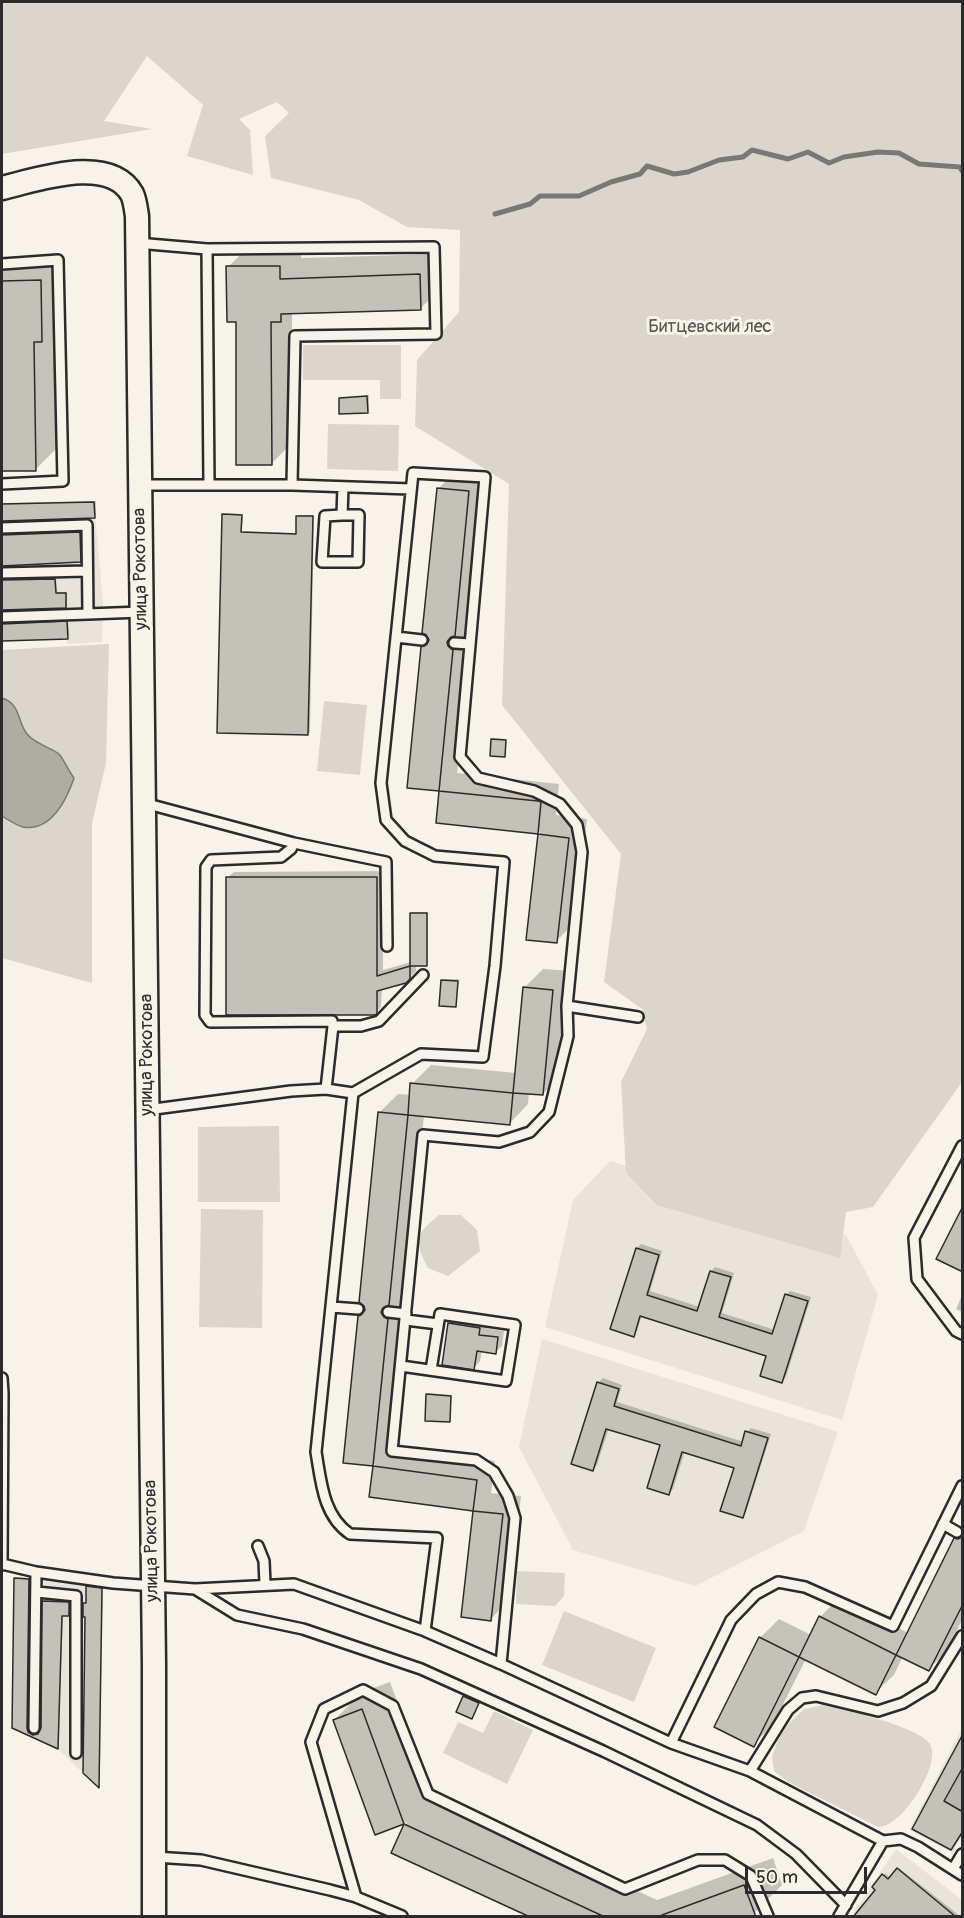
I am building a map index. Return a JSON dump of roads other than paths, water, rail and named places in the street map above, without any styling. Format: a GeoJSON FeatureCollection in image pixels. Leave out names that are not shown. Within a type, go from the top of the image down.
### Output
{"type":"FeatureCollection","features":[{"type":"Feature","properties":{"kind":"street","name":"улица Рокотова"},"geometry":{"type":"LineString","coordinates":[[2,188],[75,172],[100,173],[118,180],[132,194],[137,216],[154,1917]]}},
{"type":"Feature","properties":{"kind":"lane"},"geometry":{"type":"LineString","coordinates":[[137,243],[207,249],[434,247],[436,334],[295,336],[292,485]]}},
{"type":"Feature","properties":{"kind":"lane"},"geometry":{"type":"LineString","coordinates":[[207,249],[208,485]]}},
{"type":"Feature","properties":{"kind":"lane"},"geometry":{"type":"LineString","coordinates":[[2,264],[58,260],[63,481],[2,483]]}},
{"type":"Feature","properties":{"kind":"lane"},"geometry":{"type":"LineString","coordinates":[[147,1110],[291,1091],[326,1089],[353,1093],[422,1054],[483,1057],[496,955],[504,862],[435,856],[405,841],[386,820],[381,783],[413,473],[485,477],[460,757],[478,778],[534,791],[560,804],[577,825],[582,852],[567,1006],[568,1036],[549,1112],[530,1132],[499,1142],[423,1135],[392,1450],[476,1460],[494,1472],[508,1496],[515,1518],[501,1664]]}},
{"type":"Feature","properties":{"kind":"lane"},"geometry":{"type":"LineString","coordinates":[[140,485],[292,485],[411,489]]}},
{"type":"Feature","properties":{"kind":"lane"},"geometry":{"type":"LineString","coordinates":[[342,515],[343,487]]}},
{"type":"Feature","properties":{"kind":"lane"},"geometry":{"type":"LineString","coordinates":[[342,515],[359,515],[358,562],[322,562],[325,516],[342,515]]}},
{"type":"Feature","properties":{"kind":"lane"},"geometry":{"type":"LineString","coordinates":[[2,528],[87,525],[88,614]]}},
{"type":"Feature","properties":{"kind":"lane"},"geometry":{"type":"LineString","coordinates":[[2,573],[87,571]]}},
{"type":"Feature","properties":{"kind":"lane"},"geometry":{"type":"LineString","coordinates":[[2,617],[141,612]]}},
{"type":"Feature","properties":{"kind":"lane"},"geometry":{"type":"LineString","coordinates":[[396,637],[422,639]]}},
{"type":"Feature","properties":{"kind":"lane"},"geometry":{"type":"LineString","coordinates":[[454,643],[470,644]]}},
{"type":"Feature","properties":{"kind":"lane"},"geometry":{"type":"LineString","coordinates":[[144,803],[294,843],[386,862],[387,946]]}},
{"type":"Feature","properties":{"kind":"lane"},"geometry":{"type":"LineString","coordinates":[[294,843],[291,849],[281,857],[211,860],[206,867],[205,1014],[210,1022],[332,1021],[326,1089]]}},
{"type":"Feature","properties":{"kind":"lane"},"geometry":{"type":"LineString","coordinates":[[333,1026],[362,1026],[379,1021],[423,975]]}},
{"type":"Feature","properties":{"kind":"lane"},"geometry":{"type":"LineString","coordinates":[[567,1006],[638,1017]]}},
{"type":"Feature","properties":{"kind":"lane"},"geometry":{"type":"LineString","coordinates":[[353,1093],[316,1452],[322,1488],[333,1519],[340,1527],[350,1534],[437,1538],[425,1631]]}},
{"type":"Feature","properties":{"kind":"lane"},"geometry":{"type":"LineString","coordinates":[[963,1146],[914,1239],[917,1279],[956,1331],[963,1334]]}},
{"type":"Feature","properties":{"kind":"lane"},"geometry":{"type":"LineString","coordinates":[[332,1307],[358,1309]]}},
{"type":"Feature","properties":{"kind":"lane"},"geometry":{"type":"LineString","coordinates":[[388,1312],[438,1323]]}},
{"type":"Feature","properties":{"kind":"lane"},"geometry":{"type":"LineString","coordinates":[[401,1366],[506,1381],[515,1326],[440,1314],[430,1370]]}},
{"type":"Feature","properties":{"kind":"lane"},"geometry":{"type":"LineString","coordinates":[[2,1378],[2,1564],[36,1572],[113,1583],[195,1589],[294,1584],[425,1631],[671,1743],[750,1771],[883,1841],[901,1839],[918,1847],[963,1875]]}},
{"type":"Feature","properties":{"kind":"lane"},"geometry":{"type":"LineString","coordinates":[[671,1743],[731,1620],[756,1594],[778,1582],[805,1587],[893,1626],[963,1486]]}},
{"type":"Feature","properties":{"kind":"lane"},"geometry":{"type":"LineString","coordinates":[[943,1524],[957,1532]]}},
{"type":"Feature","properties":{"kind":"lane"},"geometry":{"type":"LineString","coordinates":[[258,1546],[264,1561],[266,1584]]}},
{"type":"Feature","properties":{"kind":"lane"},"geometry":{"type":"LineString","coordinates":[[34,1728],[36,1572]]}},
{"type":"Feature","properties":{"kind":"lane"},"geometry":{"type":"LineString","coordinates":[[195,1589],[237,1615],[303,1629],[421,1669],[603,1751],[757,1825],[796,1854],[846,1905]]}},
{"type":"Feature","properties":{"kind":"lane"},"geometry":{"type":"LineString","coordinates":[[37,1592],[76,1596],[76,1753]]}},
{"type":"Feature","properties":{"kind":"lane"},"geometry":{"type":"LineString","coordinates":[[750,1771],[788,1710],[802,1698],[816,1696],[879,1711],[903,1703],[931,1686],[963,1636]]}},
{"type":"Feature","properties":{"kind":"lane"},"geometry":{"type":"LineString","coordinates":[[356,1897],[311,1742],[324,1709],[363,1690],[393,1706],[428,1794],[625,1889],[698,1860],[725,1860],[752,1876],[768,1917]]}},
{"type":"Feature","properties":{"kind":"lane"},"geometry":{"type":"LineString","coordinates":[[839,1917],[883,1841]]}},
{"type":"Feature","properties":{"kind":"lane"},"geometry":{"type":"LineString","coordinates":[[953,1869],[963,1854]]}},
{"type":"Feature","properties":{"kind":"lane"},"geometry":{"type":"LineString","coordinates":[[154,1857],[201,1860],[356,1897],[402,1917]]}},
{"type":"Feature","properties":{"kind":"waterway"},"geometry":{"type":"LineString","coordinates":[[495,214],[530,204],[540,196],[579,196],[611,182],[640,174],[647,166],[674,174],[688,172],[719,160],[743,157],[752,150],[788,159],[808,152],[829,163],[844,157],[878,152],[899,153],[919,164],[960,167],[962,171]]}},
{"type":"Feature","properties":{"kind":"park label","name":"Битцевский лес"},"geometry":{"type":"Point","coordinates":[710,327]}}]}
